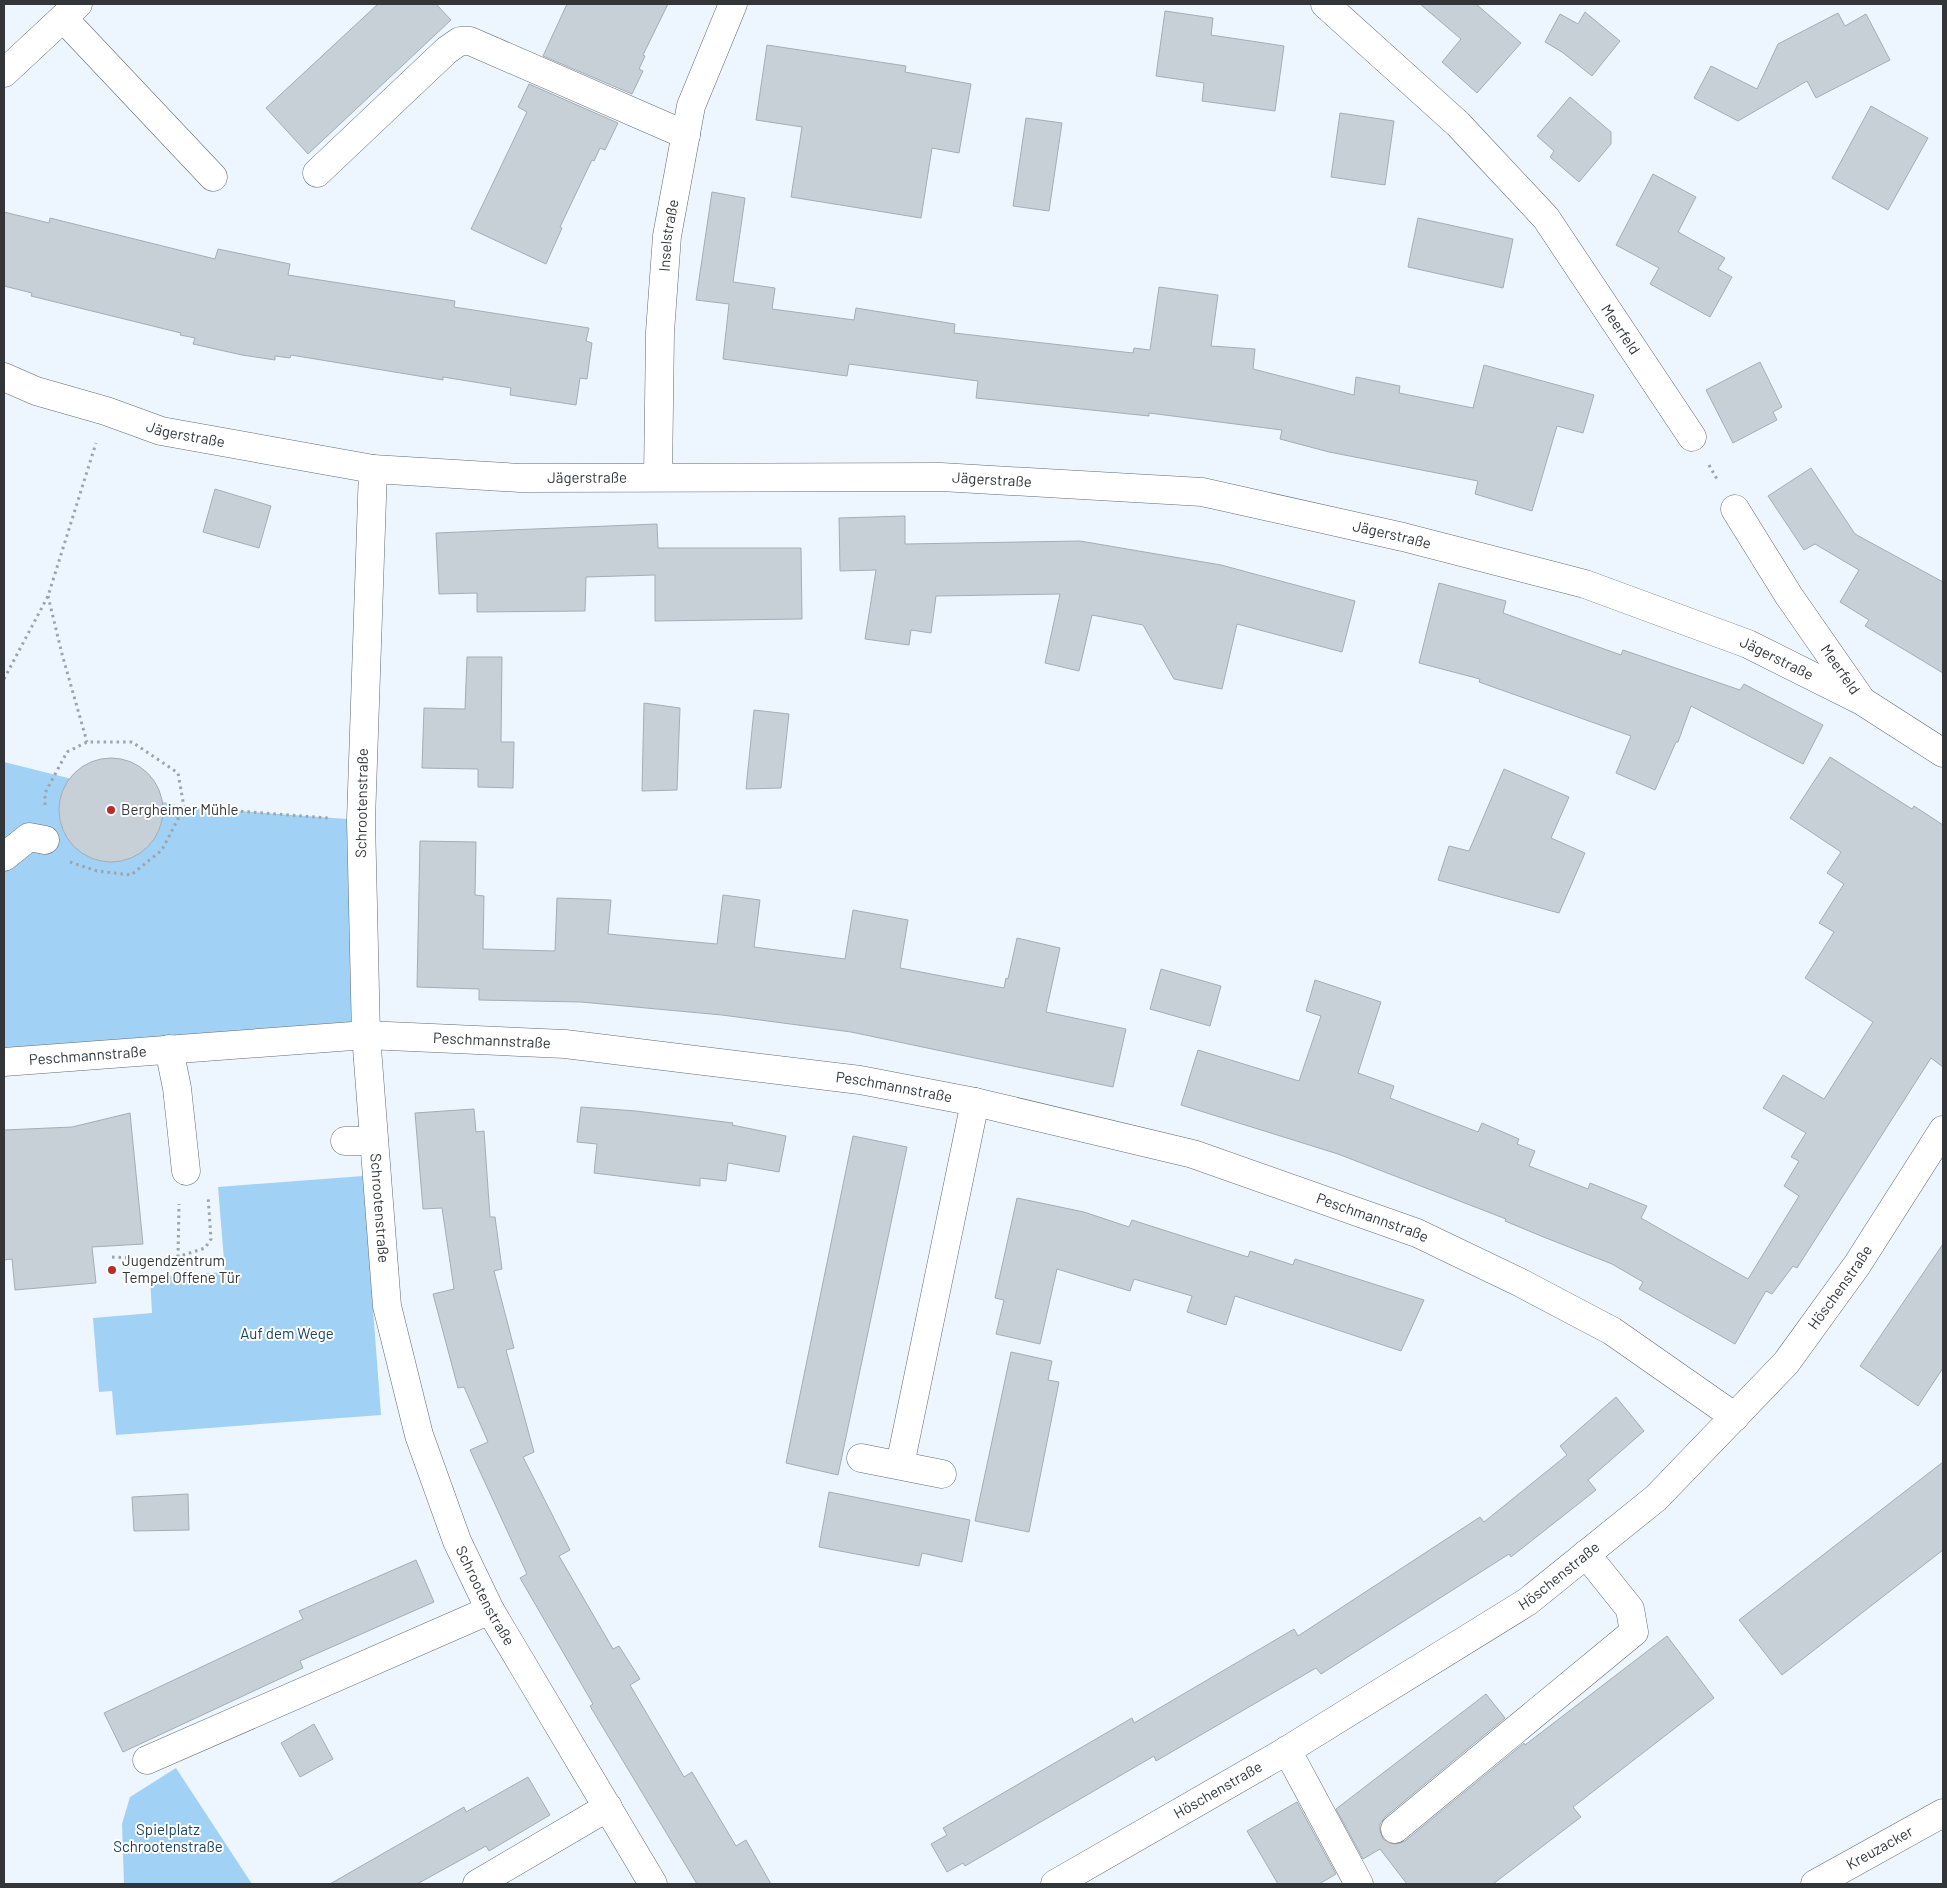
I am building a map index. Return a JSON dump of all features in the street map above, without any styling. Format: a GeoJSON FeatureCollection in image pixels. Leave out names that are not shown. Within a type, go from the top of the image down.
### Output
{"type":"FeatureCollection","features":[{"type":"Feature","properties":{"kind":"street","name":"Inselstraße"},"geometry":{"type":"LineString","coordinates":[[658,477],[660,332],[666,236],[691,106],[733,4]]}},
{"type":"Feature","properties":{"kind":"street","name":"Meerfeld"},"geometry":{"type":"LineString","coordinates":[[1325,4],[1458,124],[1546,218],[1692,437]]}},
{"type":"Feature","properties":{"kind":"street"},"geometry":{"type":"LineString","coordinates":[[4,73],[70,11],[213,177]]}},
{"type":"Feature","properties":{"kind":"street"},"geometry":{"type":"LineString","coordinates":[[317,173],[447,50],[460,41],[470,41],[686,135]]}},
{"type":"Feature","properties":{"kind":"street","name":"Jägerstraße"},"geometry":{"type":"LineString","coordinates":[[4,377],[36,391],[106,411],[162,431],[373,469],[520,478],[941,477],[1202,492],[1402,537],[1585,584],[1748,644],[1862,701],[1943,753]]}},
{"type":"Feature","properties":{"kind":"street","name":"Schrootenstraße"},"geometry":{"type":"LineString","coordinates":[[373,469],[361,820],[366,1035],[373,1141],[389,1315],[419,1434],[457,1541],[490,1610],[653,1884]]}},
{"type":"Feature","properties":{"kind":"street","name":"Meerfeld"},"geometry":{"type":"LineString","coordinates":[[1735,509],[1789,596],[1862,701]]}},
{"type":"Feature","properties":{"kind":"street"},"geometry":{"type":"LineString","coordinates":[[4,857],[29,837],[45,840]]}},
{"type":"Feature","properties":{"kind":"street","name":"Peschmannstraße"},"geometry":{"type":"LineString","coordinates":[[4,1062],[366,1035],[565,1044],[860,1080],[975,1102],[1194,1154],[1417,1233],[1521,1283],[1612,1331],[1735,1418]]}},
{"type":"Feature","properties":{"kind":"street"},"geometry":{"type":"LineString","coordinates":[[169,1049],[177,1088],[186,1171]]}},
{"type":"Feature","properties":{"kind":"street"},"geometry":{"type":"LineString","coordinates":[[900,1465],[975,1102]]}},
{"type":"Feature","properties":{"kind":"street","name":"Höschenstraße"},"geometry":{"type":"LineString","coordinates":[[1062,1882],[1287,1750],[1527,1602],[1656,1498],[1786,1363],[1858,1265],[1943,1130]]}},
{"type":"Feature","properties":{"kind":"street"},"geometry":{"type":"LineString","coordinates":[[345,1141],[373,1141]]}},
{"type":"Feature","properties":{"kind":"street"},"geometry":{"type":"LineString","coordinates":[[861,1458],[942,1474]]}},
{"type":"Feature","properties":{"kind":"street"},"geometry":{"type":"LineString","coordinates":[[1395,1829],[1634,1632],[1630,1609],[1586,1554]]}},
{"type":"Feature","properties":{"kind":"street"},"geometry":{"type":"LineString","coordinates":[[147,1760],[490,1610]]}},
{"type":"Feature","properties":{"kind":"street"},"geometry":{"type":"LineString","coordinates":[[1287,1750],[1359,1884]]}},
{"type":"Feature","properties":{"kind":"street"},"geometry":{"type":"LineString","coordinates":[[476,1884],[608,1807]]}},
{"type":"Feature","properties":{"kind":"street","name":"Kreuzacker"},"geometry":{"type":"LineString","coordinates":[[1815,1884],[1943,1813]]}},
{"type":"Feature","properties":{"kind":"path"},"geometry":{"type":"LineString","coordinates":[[4,679],[48,596],[106,411]]}},
{"type":"Feature","properties":{"kind":"path"},"geometry":{"type":"LineString","coordinates":[[1692,437],[1735,509]]}},
{"type":"Feature","properties":{"kind":"path"},"geometry":{"type":"LineString","coordinates":[[48,596],[87,742]]}},
{"type":"Feature","properties":{"kind":"path"},"geometry":{"type":"LineString","coordinates":[[87,742],[132,742],[178,773],[184,807],[162,850],[132,875],[97,871],[70,862],[45,840],[45,793],[67,752],[87,742]]}},
{"type":"Feature","properties":{"kind":"path"},"geometry":{"type":"LineString","coordinates":[[184,807],[361,820]]}},
{"type":"Feature","properties":{"kind":"path"},"geometry":{"type":"LineString","coordinates":[[112,1257],[168,1260],[178,1257],[206,1248],[211,1239],[206,1174],[186,1171],[179,1191],[178,1257]]}},
{"type":"Feature","properties":{"kind":"green space"},"geometry":{"type":"Polygon","coordinates":[[[4,762],[184,807],[361,820],[366,1035],[4,1061],[4,762]]]}},
{"type":"Feature","properties":{"kind":"green space","name":"Auf dem Wege"},"geometry":{"type":"Polygon","coordinates":[[[363,1176],[381,1415],[116,1435],[112,1391],[99,1392],[93,1318],[152,1313],[150,1277],[225,1272],[218,1187],[363,1176]]]}},
{"type":"Feature","properties":{"kind":"green space","name":"Spielplatz Schrootenstraße"},"geometry":{"type":"Polygon","coordinates":[[[176,1768],[252,1884],[124,1884],[122,1824],[130,1797],[176,1768]]]}},
{"type":"Feature","properties":{"kind":"building"},"geometry":{"type":"Polygon","coordinates":[[[378,4],[436,4],[451,20],[308,154],[266,108],[378,4]]]}},
{"type":"Feature","properties":{"kind":"building"},"geometry":{"type":"Polygon","coordinates":[[[567,4],[668,4],[643,55],[645,56],[639,69],[643,71],[632,94],[543,56],[567,4]]]}},
{"type":"Feature","properties":{"kind":"building"},"geometry":{"type":"Polygon","coordinates":[[[1420,4],[1476,4],[1521,43],[1477,93],[1442,62],[1461,39],[1420,4]]]}},
{"type":"Feature","properties":{"kind":"building"},"geometry":{"type":"Polygon","coordinates":[[[1165,11],[1213,18],[1211,35],[1284,46],[1275,111],[1202,101],[1204,83],[1156,76],[1165,11]]]}},
{"type":"Feature","properties":{"kind":"building"},"geometry":{"type":"Polygon","coordinates":[[[1585,12],[1620,41],[1592,76],[1562,52],[1545,42],[1560,14],[1578,24],[1585,12]]]}},
{"type":"Feature","properties":{"kind":"building"},"geometry":{"type":"Polygon","coordinates":[[[1838,13],[1845,26],[1866,14],[1890,60],[1816,98],[1807,81],[1738,121],[1694,98],[1711,66],[1757,89],[1778,44],[1838,13]]]}},
{"type":"Feature","properties":{"kind":"building"},"geometry":{"type":"Polygon","coordinates":[[[767,45],[906,66],[905,72],[971,84],[959,153],[932,148],[921,218],[791,197],[802,127],[756,120],[767,45]]]}},
{"type":"Feature","properties":{"kind":"building"},"geometry":{"type":"Polygon","coordinates":[[[529,84],[618,123],[605,150],[600,148],[594,161],[592,160],[560,227],[562,228],[546,264],[471,229],[527,112],[518,107],[529,84]]]}},
{"type":"Feature","properties":{"kind":"building"},"geometry":{"type":"Polygon","coordinates":[[[1570,97],[1611,132],[1611,144],[1579,182],[1550,157],[1554,151],[1537,136],[1570,97]]]}},
{"type":"Feature","properties":{"kind":"building"},"geometry":{"type":"Polygon","coordinates":[[[1871,106],[1928,138],[1888,210],[1832,178],[1871,106]]]}},
{"type":"Feature","properties":{"kind":"building"},"geometry":{"type":"Polygon","coordinates":[[[1340,113],[1394,121],[1385,185],[1331,177],[1340,113]]]}},
{"type":"Feature","properties":{"kind":"building"},"geometry":{"type":"Polygon","coordinates":[[[1026,118],[1062,123],[1049,211],[1013,206],[1026,118]]]}},
{"type":"Feature","properties":{"kind":"building"},"geometry":{"type":"Polygon","coordinates":[[[1653,174],[1696,197],[1678,232],[1725,258],[1718,269],[1732,277],[1710,317],[1650,284],[1659,268],[1616,245],[1653,174]]]}},
{"type":"Feature","properties":{"kind":"building"},"geometry":{"type":"Polygon","coordinates":[[[712,192],[745,198],[733,282],[775,288],[772,309],[854,320],[856,308],[955,324],[954,333],[1133,353],[1134,348],[1150,350],[1159,287],[1218,295],[1211,346],[1255,349],[1253,369],[1354,395],[1356,377],[1400,386],[1399,393],[1473,408],[1484,365],[1594,395],[1583,433],[1557,426],[1532,511],[1475,494],[1478,481],[1329,452],[1280,439],[1282,430],[1149,413],[1149,416],[976,398],[978,381],[849,364],[847,376],[723,359],[729,304],[696,300],[712,192]]]}},
{"type":"Feature","properties":{"kind":"building"},"geometry":{"type":"Polygon","coordinates":[[[4,212],[49,223],[50,218],[215,259],[218,249],[290,264],[288,275],[455,301],[454,307],[589,328],[586,341],[592,343],[587,379],[580,378],[576,405],[510,395],[511,388],[443,377],[443,380],[291,355],[290,358],[275,356],[275,360],[193,344],[195,338],[180,335],[181,333],[31,296],[32,293],[4,286],[4,212]]]}},
{"type":"Feature","properties":{"kind":"building"},"geometry":{"type":"Polygon","coordinates":[[[1418,218],[1513,239],[1503,288],[1408,267],[1418,218]]]}},
{"type":"Feature","properties":{"kind":"building"},"geometry":{"type":"Polygon","coordinates":[[[1760,362],[1782,407],[1773,412],[1777,420],[1733,443],[1706,390],[1760,362]]]}},
{"type":"Feature","properties":{"kind":"building"},"geometry":{"type":"Polygon","coordinates":[[[1811,468],[1855,534],[1943,582],[1943,673],[1865,626],[1869,620],[1840,602],[1859,570],[1815,544],[1804,550],[1768,496],[1811,468]]]}},
{"type":"Feature","properties":{"kind":"building"},"geometry":{"type":"Polygon","coordinates":[[[215,489],[271,506],[259,548],[203,532],[215,489]]]}},
{"type":"Feature","properties":{"kind":"building"},"geometry":{"type":"Polygon","coordinates":[[[905,516],[905,544],[1080,541],[1221,565],[1355,601],[1342,652],[1237,624],[1222,689],[1174,679],[1143,625],[1092,615],[1079,671],[1045,663],[1060,594],[936,596],[931,633],[911,630],[909,645],[865,639],[876,570],[840,571],[839,518],[905,516]]]}},
{"type":"Feature","properties":{"kind":"building"},"geometry":{"type":"Polygon","coordinates":[[[657,524],[658,548],[801,548],[802,619],[655,621],[655,575],[586,577],[585,611],[477,612],[477,593],[439,594],[436,533],[657,524]]]}},
{"type":"Feature","properties":{"kind":"building"},"geometry":{"type":"Polygon","coordinates":[[[1439,583],[1506,601],[1503,613],[1621,655],[1623,650],[1740,690],[1744,684],[1823,725],[1803,764],[1691,706],[1678,742],[1676,742],[1655,790],[1616,773],[1631,736],[1479,682],[1480,679],[1419,663],[1439,583]]]}},
{"type":"Feature","properties":{"kind":"building"},"geometry":{"type":"Polygon","coordinates":[[[467,657],[502,657],[501,742],[514,742],[513,788],[478,787],[478,769],[422,768],[424,708],[465,709],[467,657]]]}},
{"type":"Feature","properties":{"kind":"building"},"geometry":{"type":"Polygon","coordinates":[[[644,703],[680,708],[677,790],[642,791],[644,703]]]}},
{"type":"Feature","properties":{"kind":"building"},"geometry":{"type":"Polygon","coordinates":[[[754,710],[789,714],[781,788],[746,789],[754,710]]]}},
{"type":"Feature","properties":{"kind":"building"},"geometry":{"type":"Polygon","coordinates":[[[1830,757],[1912,809],[1914,806],[1943,825],[1943,1067],[1931,1058],[1797,1268],[1793,1266],[1772,1294],[1766,1291],[1735,1344],[1639,1289],[1643,1282],[1612,1264],[1505,1221],[1506,1219],[1338,1154],[1181,1105],[1198,1050],[1299,1081],[1321,1016],[1306,1011],[1315,980],[1381,1002],[1358,1073],[1394,1086],[1390,1098],[1478,1132],[1482,1123],[1519,1139],[1517,1144],[1535,1151],[1529,1166],[1588,1189],[1590,1183],[1647,1206],[1641,1218],[1748,1279],[1799,1196],[1784,1186],[1799,1161],[1791,1157],[1806,1133],[1763,1108],[1783,1075],[1824,1099],[1873,1022],[1805,978],[1834,932],[1819,923],[1844,884],[1827,873],[1841,852],[1790,818],[1830,757]]]}},
{"type":"Feature","properties":{"kind":"building","name":"Bergheimer Mühle"},"geometry":{"type":"Polygon","coordinates":[[[111,758],[131,762],[140,767],[154,781],[159,790],[163,810],[159,830],[154,839],[140,853],[131,858],[111,862],[91,858],[82,853],[68,839],[63,830],[59,810],[63,790],[68,781],[82,767],[91,762],[111,758]]]}},
{"type":"Feature","properties":{"kind":"building"},"geometry":{"type":"Polygon","coordinates":[[[1504,769],[1569,797],[1551,838],[1585,853],[1559,913],[1438,880],[1449,846],[1469,851],[1504,769]]]}},
{"type":"Feature","properties":{"kind":"building"},"geometry":{"type":"Polygon","coordinates":[[[420,841],[476,842],[475,895],[484,896],[483,949],[555,951],[557,898],[611,900],[608,934],[717,944],[723,895],[760,900],[754,947],[845,959],[853,910],[908,920],[900,968],[1004,988],[1006,978],[1008,979],[1017,938],[1060,948],[1046,1012],[1126,1029],[1113,1087],[851,1032],[722,1015],[581,1002],[479,1000],[479,989],[417,987],[420,841]]]}},
{"type":"Feature","properties":{"kind":"building"},"geometry":{"type":"Polygon","coordinates":[[[1161,969],[1221,986],[1210,1026],[1150,1009],[1161,969]]]}},
{"type":"Feature","properties":{"kind":"building"},"geometry":{"type":"Polygon","coordinates":[[[581,1107],[636,1111],[733,1123],[732,1125],[786,1136],[779,1172],[728,1163],[726,1181],[700,1178],[700,1186],[594,1173],[597,1144],[577,1142],[581,1107]]]}},
{"type":"Feature","properties":{"kind":"building"},"geometry":{"type":"Polygon","coordinates":[[[474,1109],[476,1132],[484,1131],[490,1217],[495,1217],[502,1269],[494,1271],[514,1348],[506,1350],[534,1452],[523,1457],[570,1550],[559,1556],[613,1649],[619,1646],[640,1679],[630,1685],[684,1777],[692,1772],[736,1846],[746,1840],[771,1884],[697,1884],[590,1706],[593,1704],[520,1578],[527,1574],[470,1450],[488,1442],[464,1387],[458,1388],[433,1294],[454,1289],[442,1208],[423,1209],[415,1113],[474,1109]]]}},
{"type":"Feature","properties":{"kind":"building"},"geometry":{"type":"Polygon","coordinates":[[[130,1113],[143,1244],[92,1247],[96,1283],[15,1290],[12,1259],[4,1260],[4,1130],[72,1127],[130,1113]]]}},
{"type":"Feature","properties":{"kind":"building"},"geometry":{"type":"Polygon","coordinates":[[[853,1136],[907,1147],[838,1475],[786,1463],[853,1136]]]}},
{"type":"Feature","properties":{"kind":"building"},"geometry":{"type":"Polygon","coordinates":[[[1017,1198],[1084,1212],[1129,1227],[1132,1220],[1248,1257],[1250,1251],[1293,1265],[1295,1259],[1424,1300],[1401,1351],[1235,1296],[1226,1325],[1187,1312],[1192,1296],[1134,1279],[1130,1291],[1057,1269],[1040,1344],[996,1334],[1004,1300],[995,1298],[1017,1198]]]}},
{"type":"Feature","properties":{"kind":"building"},"geometry":{"type":"Polygon","coordinates":[[[1943,1244],[1943,1368],[1918,1406],[1860,1366],[1943,1244]]]}},
{"type":"Feature","properties":{"kind":"building"},"geometry":{"type":"Polygon","coordinates":[[[1011,1352],[1052,1361],[1048,1380],[1059,1382],[1029,1532],[975,1521],[1011,1352]]]}},
{"type":"Feature","properties":{"kind":"building"},"geometry":{"type":"Polygon","coordinates":[[[1616,1397],[1644,1431],[1588,1480],[1596,1490],[1511,1557],[1509,1554],[1321,1674],[1316,1668],[1156,1761],[1154,1756],[965,1866],[963,1863],[947,1872],[931,1844],[947,1835],[943,1828],[1132,1718],[1134,1723],[1294,1629],[1298,1636],[1480,1517],[1484,1522],[1567,1455],[1560,1446],[1616,1397]]]}},
{"type":"Feature","properties":{"kind":"building"},"geometry":{"type":"Polygon","coordinates":[[[1943,1462],[1943,1550],[1782,1675],[1739,1620],[1943,1462]]]}},
{"type":"Feature","properties":{"kind":"building"},"geometry":{"type":"Polygon","coordinates":[[[829,1492],[970,1520],[962,1562],[922,1553],[919,1566],[819,1547],[829,1492]]]}},
{"type":"Feature","properties":{"kind":"building"},"geometry":{"type":"Polygon","coordinates":[[[188,1494],[189,1530],[134,1531],[132,1497],[188,1494]]]}},
{"type":"Feature","properties":{"kind":"building"},"geometry":{"type":"Polygon","coordinates":[[[416,1560],[434,1602],[300,1661],[303,1668],[123,1752],[104,1713],[303,1619],[299,1611],[416,1560]]]}},
{"type":"Feature","properties":{"kind":"building"},"geometry":{"type":"Polygon","coordinates":[[[1667,1636],[1714,1698],[1573,1807],[1581,1817],[1493,1884],[1407,1884],[1380,1849],[1363,1859],[1336,1809],[1486,1694],[1505,1718],[1385,1817],[1380,1824],[1383,1839],[1389,1843],[1397,1844],[1405,1841],[1524,1743],[1525,1745],[1667,1636]]]}},
{"type":"Feature","properties":{"kind":"building"},"geometry":{"type":"Polygon","coordinates":[[[314,1724],[333,1759],[300,1777],[281,1743],[314,1724]]]}},
{"type":"Feature","properties":{"kind":"building"},"geometry":{"type":"Polygon","coordinates":[[[528,1777],[550,1815],[489,1851],[486,1846],[417,1884],[330,1884],[464,1807],[466,1812],[528,1777]]]}},
{"type":"Feature","properties":{"kind":"building"},"geometry":{"type":"Polygon","coordinates":[[[1297,1802],[1336,1874],[1319,1884],[1278,1884],[1247,1831],[1297,1802]]]}},
{"type":"Feature","properties":{"kind":"place","name":"Bergheimer Mühle"},"geometry":{"type":"Point","coordinates":[111,810]}},
{"type":"Feature","properties":{"kind":"place","name":"Jugendzentrum Tempel Offene Tür"},"geometry":{"type":"Point","coordinates":[112,1270]}}]}
